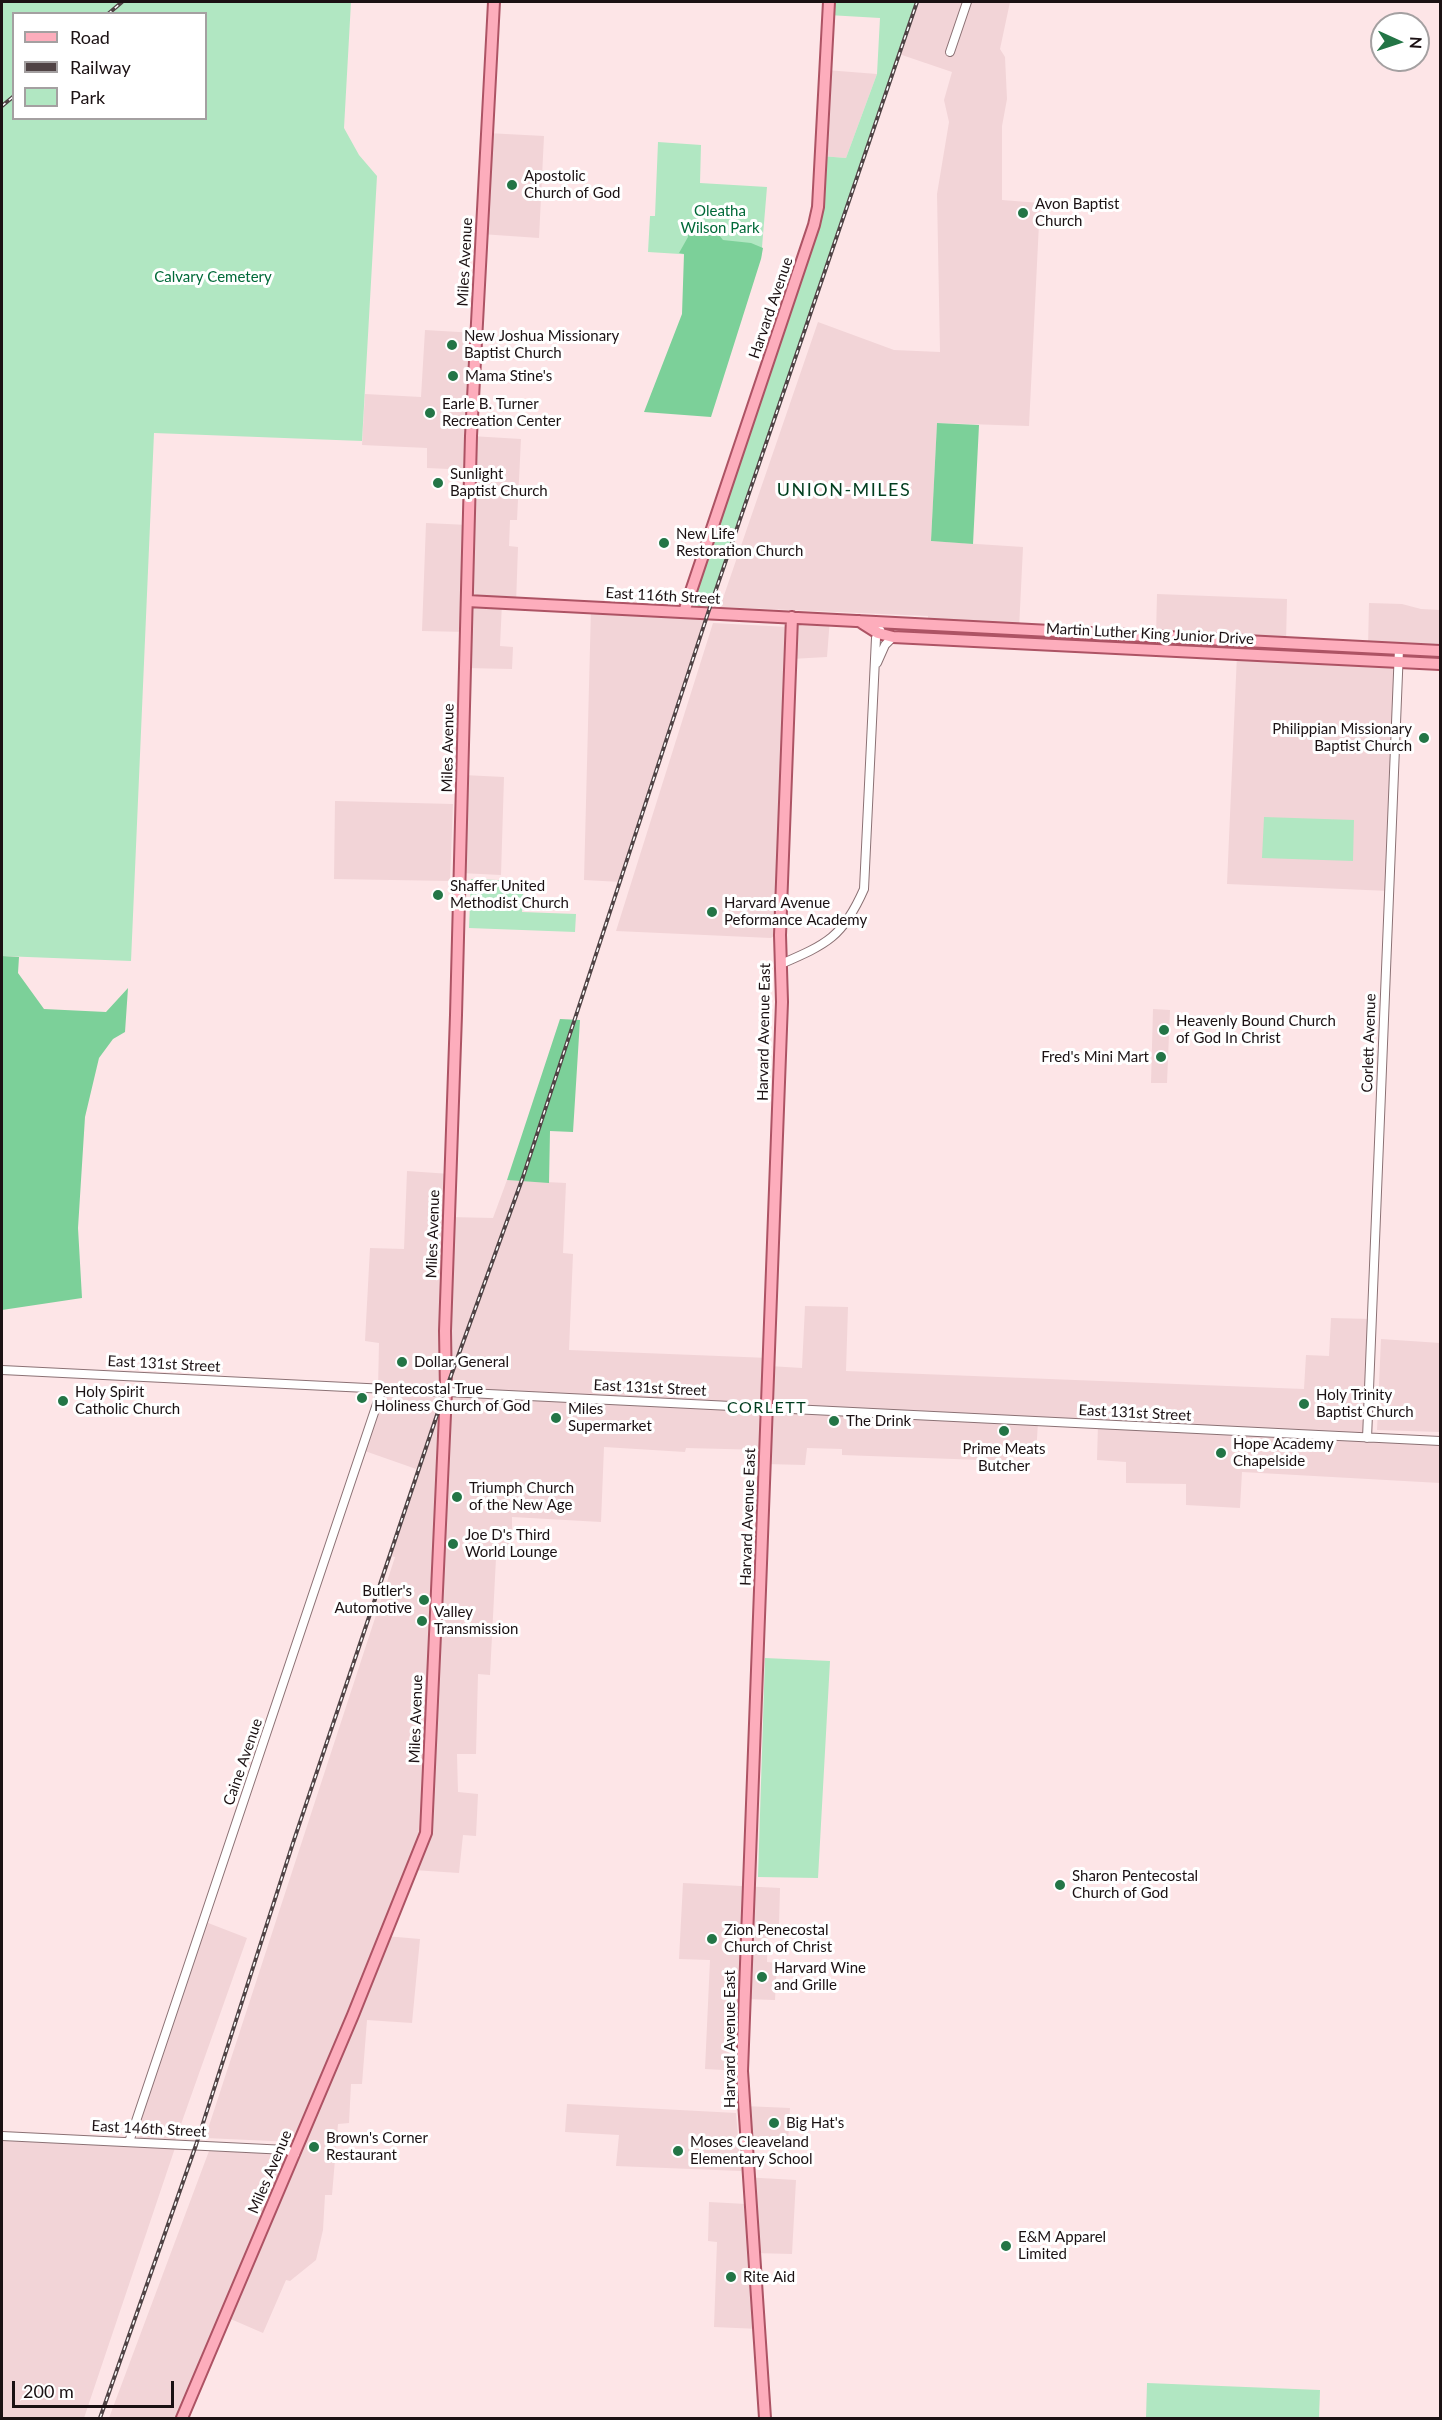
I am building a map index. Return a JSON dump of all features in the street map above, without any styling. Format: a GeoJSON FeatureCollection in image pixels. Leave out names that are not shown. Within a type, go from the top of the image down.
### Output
{"type":"FeatureCollection","features":[{"type":"Feature","properties":{"kind":"main road","name":"Miles Avenue"},"geometry":{"type":"LineString","coordinates":[[182,2418],[295,2154],[413,1870],[426,1833],[446,1392],[445,1331],[471,436],[494,2]]}},
{"type":"Feature","properties":{"kind":"main road","name":"Harvard Avenue"},"geometry":{"type":"LineString","coordinates":[[684,612],[814,225],[818,207],[829,2]]}},
{"type":"Feature","properties":{"kind":"main road","name":"East 116th Street"},"geometry":{"type":"LineString","coordinates":[[467,601],[894,622]]}},
{"type":"Feature","properties":{"kind":"main road","name":"Harvard Avenue East"},"geometry":{"type":"LineString","coordinates":[[765,2418],[742,2071],[782,1002],[780,935],[792,617]]}},
{"type":"Feature","properties":{"kind":"main road","name":"East 116th Street"},"geometry":{"type":"LineString","coordinates":[[856,620],[877,635],[893,637]]}},
{"type":"Feature","properties":{"kind":"main road","name":"Martin Luther King Junior Drive"},"geometry":{"type":"LineString","coordinates":[[894,622],[1440,651]]}},
{"type":"Feature","properties":{"kind":"main road","name":"Martin Luther King Junior Drive"},"geometry":{"type":"LineString","coordinates":[[893,637],[1440,664]]}},
{"type":"Feature","properties":{"kind":"street"},"geometry":{"type":"LineString","coordinates":[[950,52],[967,2]]}},
{"type":"Feature","properties":{"kind":"street"},"geometry":{"type":"LineString","coordinates":[[781,964],[820,947],[834,935],[846,924],[864,889],[877,635],[894,622]]}},
{"type":"Feature","properties":{"kind":"street"},"geometry":{"type":"LineString","coordinates":[[874,667],[885,645],[893,637]]}},
{"type":"Feature","properties":{"kind":"street","name":"Corlett Avenue"},"geometry":{"type":"LineString","coordinates":[[1367,1438],[1399,648]]}},
{"type":"Feature","properties":{"kind":"street","name":"East 131st Street"},"geometry":{"type":"LineString","coordinates":[[2,1370],[1440,1441]]}},
{"type":"Feature","properties":{"kind":"street","name":"Caine Avenue"},"geometry":{"type":"LineString","coordinates":[[129,2142],[382,1389]]}},
{"type":"Feature","properties":{"kind":"street","name":"East 146th Street"},"geometry":{"type":"LineString","coordinates":[[2,2136],[286,2150],[295,2154]]}},
{"type":"Feature","properties":{"kind":"shaded area"},"geometry":{"type":"Polygon","coordinates":[[[917,2],[1010,2],[1000,49],[1005,57],[1007,99],[1002,126],[1002,200],[1040,203],[1029,426],[937,423],[931,541],[1023,547],[1019,629],[928,624],[928,616],[720,607],[818,322],[894,350],[940,352],[937,194],[949,122],[944,100],[952,72],[899,54],[917,2]]]}},
{"type":"Feature","properties":{"kind":"shaded area"},"geometry":{"type":"Polygon","coordinates":[[[826,70],[877,74],[846,158],[821,156],[826,70]]]}},
{"type":"Feature","properties":{"kind":"shaded area"},"geometry":{"type":"Polygon","coordinates":[[[487,133],[544,136],[539,238],[481,234],[487,133]]]}},
{"type":"Feature","properties":{"kind":"shaded area"},"geometry":{"type":"Polygon","coordinates":[[[425,330],[476,333],[471,436],[521,439],[517,520],[510,520],[509,546],[518,547],[516,604],[502,603],[500,646],[513,647],[512,669],[465,668],[466,632],[422,631],[426,523],[468,525],[470,470],[427,468],[427,448],[362,445],[365,394],[421,397],[425,330]]]}},
{"type":"Feature","properties":{"kind":"shaded area"},"geometry":{"type":"Polygon","coordinates":[[[1157,594],[1287,599],[1286,643],[1156,636],[1157,594]]]}},
{"type":"Feature","properties":{"kind":"shaded area"},"geometry":{"type":"Polygon","coordinates":[[[1369,603],[1402,604],[1421,609],[1440,610],[1440,651],[1368,647],[1369,603]]]}},
{"type":"Feature","properties":{"kind":"shaded area"},"geometry":{"type":"Polygon","coordinates":[[[591,608],[708,613],[621,882],[584,880],[591,608]]]}},
{"type":"Feature","properties":{"kind":"shaded area"},"geometry":{"type":"Polygon","coordinates":[[[792,617],[830,618],[827,657],[791,659],[792,617]]]}},
{"type":"Feature","properties":{"kind":"shaded area"},"geometry":{"type":"Polygon","coordinates":[[[713,623],[788,627],[774,936],[771,938],[616,931],[713,623]]]}},
{"type":"Feature","properties":{"kind":"shaded area"},"geometry":{"type":"Polygon","coordinates":[[[1237,654],[1398,661],[1389,891],[1227,884],[1237,654]]]}},
{"type":"Feature","properties":{"kind":"shaded area"},"geometry":{"type":"Polygon","coordinates":[[[463,775],[504,777],[501,875],[460,873],[463,775]]]}},
{"type":"Feature","properties":{"kind":"shaded area"},"geometry":{"type":"Polygon","coordinates":[[[335,801],[453,804],[450,881],[334,879],[335,801]]]}},
{"type":"Feature","properties":{"kind":"shaded area"},"geometry":{"type":"Polygon","coordinates":[[[1153,1009],[1170,1010],[1167,1083],[1151,1083],[1153,1009]]]}},
{"type":"Feature","properties":{"kind":"shaded area"},"geometry":{"type":"Polygon","coordinates":[[[407,1171],[450,1174],[449,1217],[493,1218],[507,1180],[566,1183],[563,1253],[573,1254],[569,1350],[769,1358],[769,1366],[802,1368],[805,1306],[848,1307],[846,1371],[1304,1389],[1306,1355],[1329,1356],[1331,1318],[1372,1319],[1367,1437],[1440,1441],[1440,1483],[1242,1472],[1240,1508],[1186,1505],[1186,1484],[1126,1483],[1126,1462],[1097,1460],[1098,1424],[1038,1422],[1036,1455],[1009,1455],[1009,1461],[842,1455],[842,1449],[807,1448],[805,1465],[765,1464],[765,1450],[686,1448],[685,1452],[604,1447],[601,1522],[512,1517],[512,1558],[496,1558],[490,1675],[478,1674],[476,1754],[457,1754],[458,1792],[478,1794],[476,1836],[463,1835],[459,1873],[413,1870],[426,1833],[437,1558],[432,1558],[420,1835],[294,2142],[205,2138],[395,1557],[390,1556],[419,1470],[362,1450],[382,1390],[378,1389],[379,1343],[365,1341],[370,1248],[404,1249],[407,1171]]]}},
{"type":"Feature","properties":{"kind":"shaded area"},"geometry":{"type":"Polygon","coordinates":[[[1381,1339],[1440,1343],[1440,1432],[1377,1430],[1381,1339]]]}},
{"type":"Feature","properties":{"kind":"shaded area"},"geometry":{"type":"Polygon","coordinates":[[[683,1883],[780,1888],[779,1924],[768,1924],[767,1962],[777,1963],[775,2000],[744,1999],[742,2071],[705,2069],[710,1960],[679,1959],[683,1883]]]}},
{"type":"Feature","properties":{"kind":"shaded area"},"geometry":{"type":"Polygon","coordinates":[[[203,1921],[247,1938],[174,2144],[129,2142],[203,1921]]]}},
{"type":"Feature","properties":{"kind":"shaded area"},"geometry":{"type":"Polygon","coordinates":[[[385,1936],[420,1939],[412,2023],[367,2020],[362,2084],[351,2084],[349,2123],[338,2124],[332,2195],[325,2195],[323,2230],[316,2260],[290,2281],[286,2280],[263,2333],[226,2317],[385,1936]]]}},
{"type":"Feature","properties":{"kind":"shaded area","name":"Moses Cleaveland Elementary School"},"geometry":{"type":"Polygon","coordinates":[[[567,2104],[736,2113],[741,2171],[616,2166],[619,2135],[565,2132],[567,2104]]]}},
{"type":"Feature","properties":{"kind":"shaded area"},"geometry":{"type":"Polygon","coordinates":[[[744,2106],[790,2108],[788,2143],[747,2140],[744,2106]]]}},
{"type":"Feature","properties":{"kind":"shaded area"},"geometry":{"type":"Polygon","coordinates":[[[2,2141],[175,2148],[84,2418],[2,2418],[2,2141]]]}},
{"type":"Feature","properties":{"kind":"shaded area"},"geometry":{"type":"Polygon","coordinates":[[[209,2151],[288,2154],[178,2418],[109,2418],[209,2151]]]}},
{"type":"Feature","properties":{"kind":"shaded area"},"geometry":{"type":"Polygon","coordinates":[[[743,2177],[796,2180],[792,2254],[753,2253],[759,2329],[714,2327],[717,2242],[708,2241],[709,2202],[746,2204],[743,2177]]]}},
{"type":"Feature","properties":{"kind":"green space","name":"Calvary Cemetery"},"geometry":{"type":"Polygon","coordinates":[[[2,2],[351,2],[344,128],[359,155],[377,176],[362,441],[154,433],[131,961],[2,956],[2,2]]]}},
{"type":"Feature","properties":{"kind":"green space"},"geometry":{"type":"Polygon","coordinates":[[[829,2],[917,2],[708,613],[684,612],[814,225],[821,156],[846,158],[877,74],[880,18],[828,15],[829,2]]]}},
{"type":"Feature","properties":{"kind":"green space","name":"Oleatha Wilson Park"},"geometry":{"type":"Polygon","coordinates":[[[658,142],[701,145],[700,183],[767,187],[761,259],[648,252],[650,216],[655,216],[658,142]]]}},
{"type":"Feature","properties":{"kind":"green space"},"geometry":{"type":"Polygon","coordinates":[[[693,226],[715,230],[723,240],[751,243],[763,248],[761,259],[711,417],[644,412],[682,314],[684,254],[679,253],[688,237],[689,228],[693,226]]]}},
{"type":"Feature","properties":{"kind":"green space"},"geometry":{"type":"Polygon","coordinates":[[[937,423],[979,425],[973,544],[931,541],[937,423]]]}},
{"type":"Feature","properties":{"kind":"green space"},"geometry":{"type":"Polygon","coordinates":[[[1264,817],[1354,820],[1353,861],[1262,858],[1264,817]]]}},
{"type":"Feature","properties":{"kind":"green space"},"geometry":{"type":"Polygon","coordinates":[[[471,879],[524,881],[522,912],[576,914],[575,932],[469,928],[471,879]]]}},
{"type":"Feature","properties":{"kind":"green space"},"geometry":{"type":"Polygon","coordinates":[[[2,956],[19,957],[18,973],[44,1009],[106,1012],[128,988],[125,1032],[113,1039],[99,1058],[85,1117],[78,1228],[82,1298],[2,1310],[2,956]]]}},
{"type":"Feature","properties":{"kind":"green space"},"geometry":{"type":"Polygon","coordinates":[[[560,1019],[580,1020],[573,1132],[550,1131],[549,1183],[507,1180],[560,1019]]]}},
{"type":"Feature","properties":{"kind":"green space"},"geometry":{"type":"Polygon","coordinates":[[[765,1658],[830,1661],[818,1878],[758,1877],[765,1658]]]}},
{"type":"Feature","properties":{"kind":"green space"},"geometry":{"type":"Polygon","coordinates":[[[1147,2383],[1320,2390],[1319,2418],[1146,2418],[1147,2383]]]}},
{"type":"Feature","properties":{"kind":"railway"},"geometry":{"type":"LineString","coordinates":[[110,12],[122,2]]}},
{"type":"Feature","properties":{"kind":"railway"},"geometry":{"type":"LineString","coordinates":[[100,2418],[196,2145],[293,1843],[440,1406],[523,1177],[708,613],[917,2]]}},
{"type":"Feature","properties":{"kind":"railway"},"geometry":{"type":"LineString","coordinates":[[2,106],[12,98]]}},
{"type":"Feature","properties":{"kind":"place","name":"Apostolic Church of God"},"geometry":{"type":"Point","coordinates":[512,185]}},
{"type":"Feature","properties":{"kind":"place","name":"Avon Baptist Church"},"geometry":{"type":"Point","coordinates":[1023,213]}},
{"type":"Feature","properties":{"kind":"place","name":"New Joshua Missionary Baptist Church"},"geometry":{"type":"Point","coordinates":[452,345]}},
{"type":"Feature","properties":{"kind":"place","name":"Mama Stine's"},"geometry":{"type":"Point","coordinates":[453,376]}},
{"type":"Feature","properties":{"kind":"place","name":"Earle B. Turner Recreation Center"},"geometry":{"type":"Point","coordinates":[430,413]}},
{"type":"Feature","properties":{"kind":"place","name":"Sunlight Baptist Church"},"geometry":{"type":"Point","coordinates":[438,483]}},
{"type":"Feature","properties":{"kind":"place","name":"New Life Restoration Church"},"geometry":{"type":"Point","coordinates":[664,543]}},
{"type":"Feature","properties":{"kind":"place","name":"Philippian Missionary Baptist Church"},"geometry":{"type":"Point","coordinates":[1424,738]}},
{"type":"Feature","properties":{"kind":"place","name":"Shaffer United Methodist Church"},"geometry":{"type":"Point","coordinates":[438,895]}},
{"type":"Feature","properties":{"kind":"place","name":"Harvard Avenue Peformance Academy"},"geometry":{"type":"Point","coordinates":[712,912]}},
{"type":"Feature","properties":{"kind":"place","name":"Heavenly Bound Church of God In Christ"},"geometry":{"type":"Point","coordinates":[1164,1030]}},
{"type":"Feature","properties":{"kind":"place","name":"Fred's Mini Mart"},"geometry":{"type":"Point","coordinates":[1161,1057]}},
{"type":"Feature","properties":{"kind":"place","name":"Dollar General"},"geometry":{"type":"Point","coordinates":[402,1362]}},
{"type":"Feature","properties":{"kind":"place","name":"Pentecostal True Holiness Church of God"},"geometry":{"type":"Point","coordinates":[362,1398]}},
{"type":"Feature","properties":{"kind":"place","name":"Holy Spirit Catholic Church"},"geometry":{"type":"Point","coordinates":[63,1401]}},
{"type":"Feature","properties":{"kind":"place","name":"Holy Trinity Baptist Church"},"geometry":{"type":"Point","coordinates":[1304,1404]}},
{"type":"Feature","properties":{"kind":"place","name":"Miles Supermarket"},"geometry":{"type":"Point","coordinates":[556,1418]}},
{"type":"Feature","properties":{"kind":"place","name":"The Drink"},"geometry":{"type":"Point","coordinates":[834,1421]}},
{"type":"Feature","properties":{"kind":"place","name":"Prime Meats Butcher"},"geometry":{"type":"Point","coordinates":[1004,1431]}},
{"type":"Feature","properties":{"kind":"place","name":"Hope Academy Chapelside"},"geometry":{"type":"Point","coordinates":[1221,1453]}},
{"type":"Feature","properties":{"kind":"place","name":"Triumph Church of the New Age"},"geometry":{"type":"Point","coordinates":[457,1497]}},
{"type":"Feature","properties":{"kind":"place","name":"Joe D's Third World Lounge"},"geometry":{"type":"Point","coordinates":[453,1544]}},
{"type":"Feature","properties":{"kind":"place","name":"Butler's Automotive"},"geometry":{"type":"Point","coordinates":[424,1600]}},
{"type":"Feature","properties":{"kind":"place","name":"Valley Transmission"},"geometry":{"type":"Point","coordinates":[422,1621]}},
{"type":"Feature","properties":{"kind":"place","name":"Sharon Pentecostal Church of God"},"geometry":{"type":"Point","coordinates":[1060,1885]}},
{"type":"Feature","properties":{"kind":"place","name":"Zion Penecostal Church of Christ"},"geometry":{"type":"Point","coordinates":[712,1939]}},
{"type":"Feature","properties":{"kind":"place","name":"Harvard Wine and Grille"},"geometry":{"type":"Point","coordinates":[762,1977]}},
{"type":"Feature","properties":{"kind":"place","name":"Big Hat's"},"geometry":{"type":"Point","coordinates":[774,2123]}},
{"type":"Feature","properties":{"kind":"place","name":"Brown's Corner Restaurant"},"geometry":{"type":"Point","coordinates":[314,2147]}},
{"type":"Feature","properties":{"kind":"place","name":"Moses Cleaveland Elementary School"},"geometry":{"type":"Point","coordinates":[678,2151]}},
{"type":"Feature","properties":{"kind":"place","name":"E&M Apparel Limited"},"geometry":{"type":"Point","coordinates":[1006,2246]}},
{"type":"Feature","properties":{"kind":"place","name":"Rite Aid"},"geometry":{"type":"Point","coordinates":[731,2277]}},
{"type":"Feature","properties":{"kind":"district","name":"UNION-MILES"},"geometry":{"type":"Point","coordinates":[844,490]}},
{"type":"Feature","properties":{"kind":"district","name":"CORLETT"},"geometry":{"type":"Point","coordinates":[767,1408]}}]}
